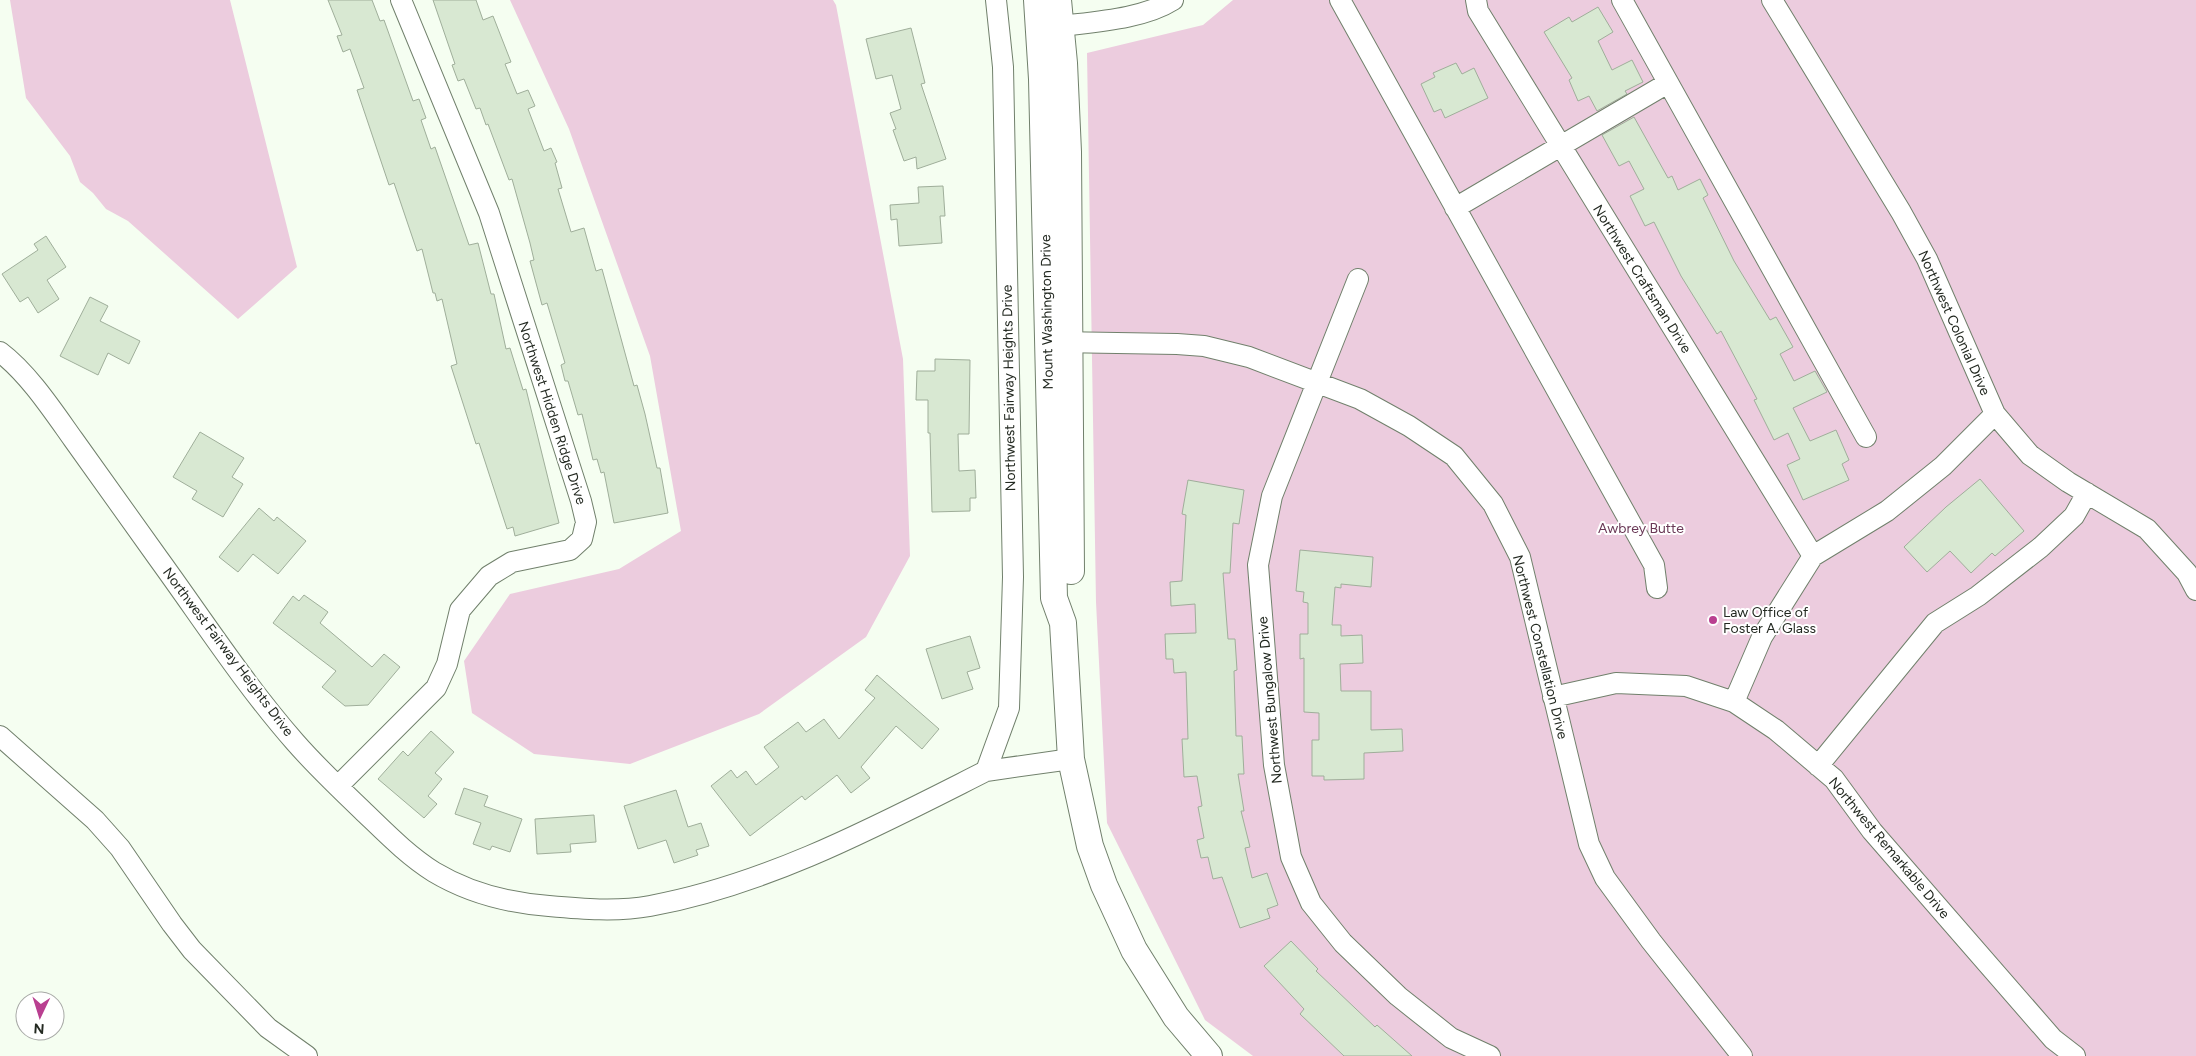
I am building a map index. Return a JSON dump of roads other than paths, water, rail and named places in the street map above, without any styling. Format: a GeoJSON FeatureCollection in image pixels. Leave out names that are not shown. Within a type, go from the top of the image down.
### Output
{"type":"FeatureCollection","features":[{"type":"Feature","properties":{"kind":"main road","name":"Mount Washington Drive"},"geometry":{"type":"LineString","coordinates":[[1037,0],[1050,27]]}},
{"type":"Feature","properties":{"kind":"main road","name":"Mount Washington Drive"},"geometry":{"type":"LineString","coordinates":[[1058,0],[1050,27],[1059,342],[1054,598],[1063,623],[1071,759],[1090,846],[1104,885],[1134,950],[1176,1017],[1209,1056]]}},
{"type":"Feature","properties":{"kind":"street","name":"Northwest Hidden Ridge Drive"},"geometry":{"type":"LineString","coordinates":[[338,786],[436,688],[447,664],[460,610],[471,594],[489,576],[512,562],[570,550],[582,539],[586,522],[581,501],[489,213],[401,0]]}},
{"type":"Feature","properties":{"kind":"street","name":"Northwest Fairway Heights Drive"},"geometry":{"type":"LineString","coordinates":[[986,772],[1009,708],[1013,577],[1003,67],[996,0]]}},
{"type":"Feature","properties":{"kind":"street"},"geometry":{"type":"LineString","coordinates":[[1050,27],[1136,14],[1167,4],[1173,0]]}},
{"type":"Feature","properties":{"kind":"street"},"geometry":{"type":"LineString","coordinates":[[1340,0],[1654,565],[1657,588]]}},
{"type":"Feature","properties":{"kind":"street","name":"Northwest Craftsman Drive"},"geometry":{"type":"LineString","coordinates":[[1476,0],[1478,11],[1813,556]]}},
{"type":"Feature","properties":{"kind":"street"},"geometry":{"type":"LineString","coordinates":[[1622,0],[1866,437]]}},
{"type":"Feature","properties":{"kind":"street","name":"Northwest Colonial Drive"},"geometry":{"type":"LineString","coordinates":[[1772,0],[1901,212],[1927,259],[1995,414],[2030,455],[2087,493],[2147,529],[2187,573],[2196,590]]}},
{"type":"Feature","properties":{"kind":"street"},"geometry":{"type":"LineString","coordinates":[[1455,208],[1668,83]]}},
{"type":"Feature","properties":{"kind":"street","name":"Northwest Bungalow Drive"},"geometry":{"type":"LineString","coordinates":[[1358,279],[1272,496],[1258,565],[1274,765],[1291,857],[1311,903],[1343,943],[1398,996],[1451,1038],[1490,1056]]}},
{"type":"Feature","properties":{"kind":"street","name":"Northwest Constellation Drive"},"geometry":{"type":"LineString","coordinates":[[1059,342],[1204,346],[1249,357],[1360,400],[1409,426],[1454,456],[1493,504],[1520,557],[1589,844],[1605,878],[1651,941],[1742,1056]]}},
{"type":"Feature","properties":{"kind":"street","name":"Northwest Fairway Heights Drive"},"geometry":{"type":"LineString","coordinates":[[0,352],[12,361],[56,416],[245,679],[294,741],[410,855],[436,873],[464,887],[494,898],[526,904],[612,910],[648,906],[703,894],[782,867],[864,832],[986,772],[1071,759]]}},
{"type":"Feature","properties":{"kind":"street"},"geometry":{"type":"LineString","coordinates":[[1734,702],[1762,637],[1813,556],[1887,511],[1943,466],[1995,414]]}},
{"type":"Feature","properties":{"kind":"street"},"geometry":{"type":"LineString","coordinates":[[1818,766],[1935,623],[1978,596],[2041,547],[2074,516],[2087,493]]}},
{"type":"Feature","properties":{"kind":"street","name":"Northwest Remarkable Drive"},"geometry":{"type":"LineString","coordinates":[[1553,697],[1616,683],[1686,686],[1734,702],[1776,730],[1834,779],[1872,831],[2053,1040],[2075,1056]]}},
{"type":"Feature","properties":{"kind":"street"},"geometry":{"type":"LineString","coordinates":[[0,736],[95,820],[120,848],[192,950],[268,1028],[307,1056]]}},
{"type":"Feature","properties":{"kind":"place","name":"Law Office of Foster A. Glass"},"geometry":{"type":"Point","coordinates":[1713,620]}},
{"type":"Feature","properties":{"kind":"park label","name":"Awbrey Butte"},"geometry":{"type":"Point","coordinates":[1641,528]}}]}
